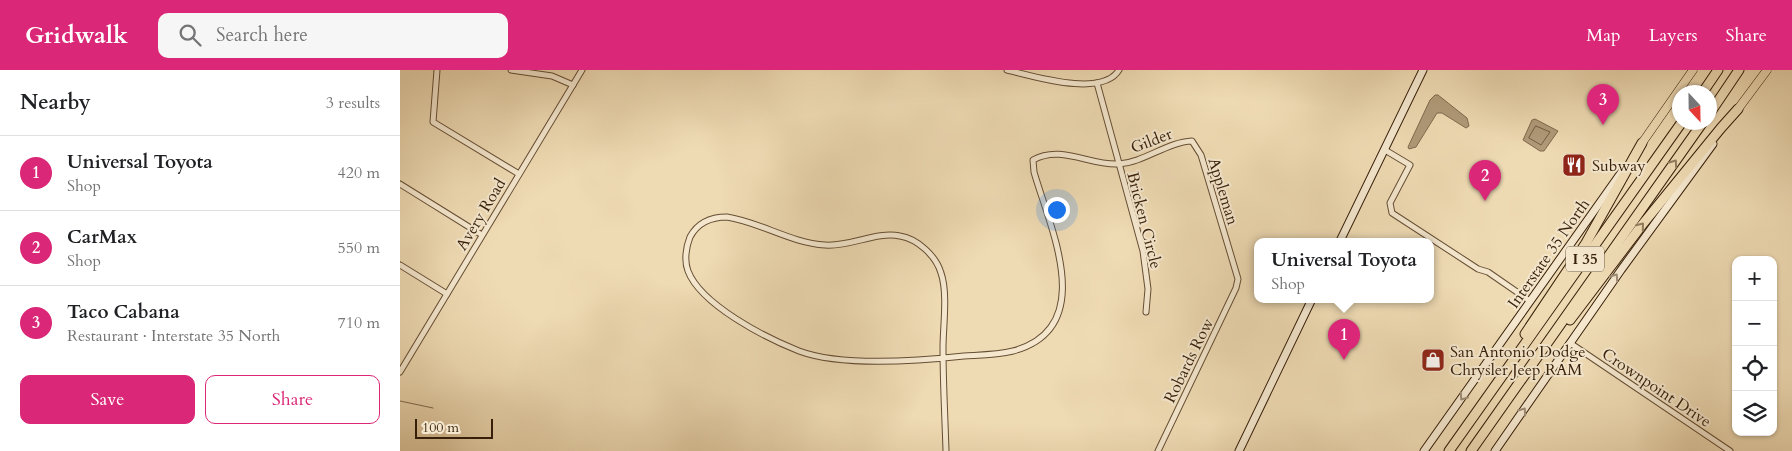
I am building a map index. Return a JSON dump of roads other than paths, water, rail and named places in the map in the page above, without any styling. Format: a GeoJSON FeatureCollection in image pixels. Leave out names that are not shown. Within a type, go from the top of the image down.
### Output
{"type":"FeatureCollection","features":[{"type":"Feature","properties":{"kind":"highway"},"geometry":{"type":"LineString","coordinates":[[1708,85],[1718,70]]}},
{"type":"Feature","properties":{"kind":"highway"},"geometry":{"type":"LineString","coordinates":[[1717,103],[1740,70]]}},
{"type":"Feature","properties":{"kind":"highway"},"geometry":{"type":"LineString","coordinates":[[1525,374],[1584,302],[1642,224],[1738,110]]}},
{"type":"Feature","properties":{"kind":"highway","name":"I 35"},"geometry":{"type":"LineString","coordinates":[[1449,451],[1676,130]]}},
{"type":"Feature","properties":{"kind":"highway","name":"I 35"},"geometry":{"type":"LineString","coordinates":[[1473,449],[1696,130]]}},
{"type":"Feature","properties":{"kind":"highway"},"geometry":{"type":"LineString","coordinates":[[1488,395],[1530,326],[1586,243],[1642,143]]}},
{"type":"Feature","properties":{"kind":"main road"},"geometry":{"type":"LineString","coordinates":[[1341,238],[1423,70]]}},
{"type":"Feature","properties":{"kind":"main road","name":"Interstate 35 North"},"geometry":{"type":"LineString","coordinates":[[1424,451],[1693,70]]}},
{"type":"Feature","properties":{"kind":"main road"},"geometry":{"type":"LineString","coordinates":[[1495,451],[1621,270],[1768,70]]}},
{"type":"Feature","properties":{"kind":"main road"},"geometry":{"type":"LineString","coordinates":[[1239,451],[1310,303]]}},
{"type":"Feature","properties":{"kind":"street"},"geometry":{"type":"LineString","coordinates":[[437,70],[433,122],[519,174]]}},
{"type":"Feature","properties":{"kind":"street"},"geometry":{"type":"LineString","coordinates":[[511,70],[552,76],[573,85]]}},
{"type":"Feature","properties":{"kind":"street","name":"Avery Road"},"geometry":{"type":"LineString","coordinates":[[401,368],[582,70]]}},
{"type":"Feature","properties":{"kind":"street"},"geometry":{"type":"LineString","coordinates":[[1007,70],[1054,80],[1097,83],[1114,76],[1119,70]]}},
{"type":"Feature","properties":{"kind":"street","name":"Bricken Circle"},"geometry":{"type":"LineString","coordinates":[[1097,83],[1143,251],[1148,289],[1146,312]]}},
{"type":"Feature","properties":{"kind":"street","name":"Gilder"},"geometry":{"type":"LineString","coordinates":[[1118,164],[1192,140]]}},
{"type":"Feature","properties":{"kind":"street","name":"Appleman"},"geometry":{"type":"LineString","coordinates":[[1192,140],[1201,156],[1238,279]]}},
{"type":"Feature","properties":{"kind":"street"},"geometry":{"type":"LineString","coordinates":[[1385,150],[1410,165],[1390,203],[1392,213],[1430,238]]}},
{"type":"Feature","properties":{"kind":"street"},"geometry":{"type":"LineString","coordinates":[[946,451],[943,358],[944,288],[942,273],[929,254],[905,237],[884,236],[853,243],[824,245],[788,237],[736,218],[717,217],[696,227],[688,243],[686,259],[687,270],[693,280],[710,300],[748,326],[801,352],[862,360],[943,358],[995,353],[1020,348],[1034,341],[1047,330],[1060,312],[1064,288],[1062,266],[1034,172],[1033,160],[1052,154],[1118,164]]}},
{"type":"Feature","properties":{"kind":"street"},"geometry":{"type":"LineString","coordinates":[[400,184],[482,235]]}},
{"type":"Feature","properties":{"kind":"street"},"geometry":{"type":"LineString","coordinates":[[1434,241],[1471,265],[1488,272],[1530,301]]}},
{"type":"Feature","properties":{"kind":"street"},"geometry":{"type":"LineString","coordinates":[[400,265],[447,294]]}},
{"type":"Feature","properties":{"kind":"street","name":"Robards Row"},"geometry":{"type":"LineString","coordinates":[[1158,451],[1236,288],[1238,279]]}},
{"type":"Feature","properties":{"kind":"street","name":"Crownpoint Drive"},"geometry":{"type":"LineString","coordinates":[[1570,344],[1730,451]]}},
{"type":"Feature","properties":{"kind":"water"},"geometry":{"type":"Polygon","coordinates":[[[1435,95],[1438,95],[1467,118],[1469,126],[1466,128],[1442,113],[1437,113],[1416,147],[1409,149],[1408,147],[1430,100],[1435,95]]]}},
{"type":"Feature","properties":{"kind":"water"},"geometry":{"type":"Polygon","coordinates":[[[1535,119],[1558,131],[1544,151],[1540,151],[1523,140],[1532,120],[1535,119]]]}},
{"type":"Feature","properties":{"kind":"waterway"},"geometry":{"type":"LineString","coordinates":[[400,401],[433,408]]}},
{"type":"Feature","properties":{"kind":"place","name":"Taco Cabana"},"geometry":{"type":"Point","coordinates":[1603,125]}},
{"type":"Feature","properties":{"kind":"place","name":"Subway"},"geometry":{"type":"Point","coordinates":[1574,165]}},
{"type":"Feature","properties":{"kind":"place","name":"CarMax"},"geometry":{"type":"Point","coordinates":[1485,201]}},
{"type":"Feature","properties":{"kind":"place","name":"Universal Toyota"},"geometry":{"type":"Point","coordinates":[1344,360]}},
{"type":"Feature","properties":{"kind":"place","name":"San Antonio Dodge Chrysler Jeep RAM"},"geometry":{"type":"Point","coordinates":[1433,360]}}]}
